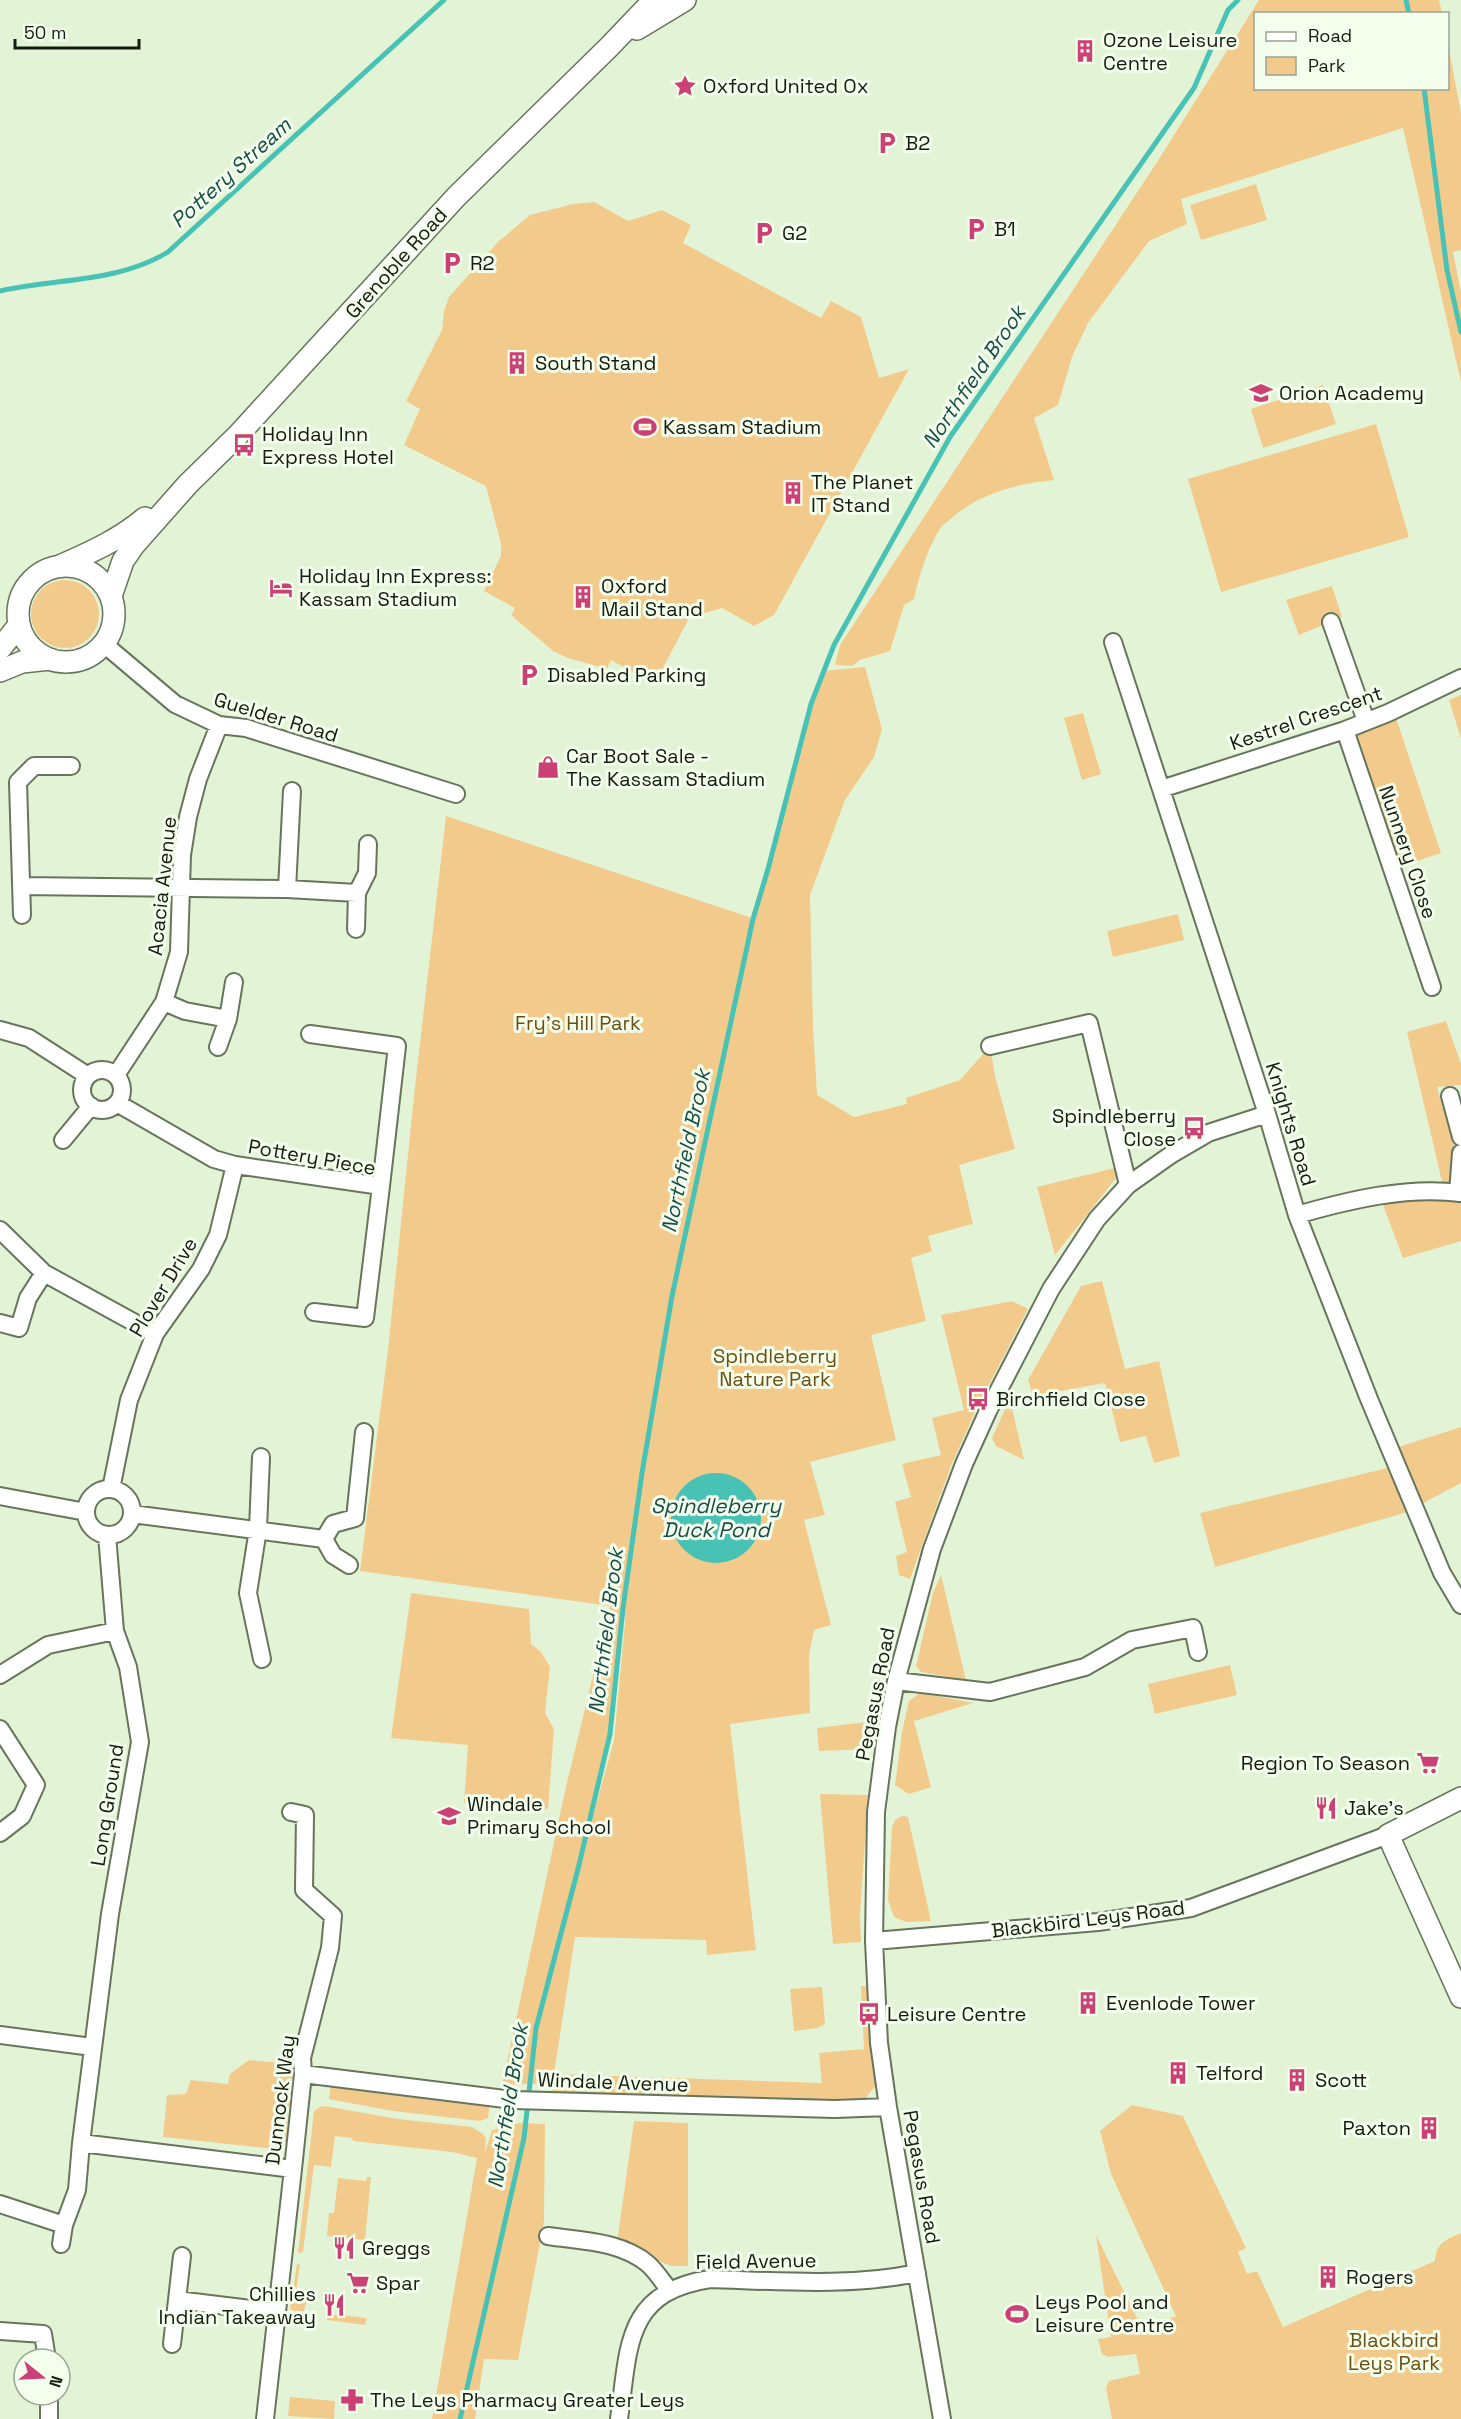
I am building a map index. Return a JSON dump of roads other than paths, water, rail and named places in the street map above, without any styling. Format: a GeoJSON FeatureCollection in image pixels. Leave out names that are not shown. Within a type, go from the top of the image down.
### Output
{"type":"FeatureCollection","features":[{"type":"Feature","properties":{"kind":"street","name":"Grenoble Road"},"geometry":{"type":"LineString","coordinates":[[111,596],[123,561],[134,544],[188,484],[238,435],[456,197],[654,0]]}},
{"type":"Feature","properties":{"kind":"street","name":"Grenoble Road"},"geometry":{"type":"LineString","coordinates":[[609,46],[685,0]]}},
{"type":"Feature","properties":{"kind":"street","name":"Grenoble Road"},"geometry":{"type":"LineString","coordinates":[[60,566],[103,548],[126,534],[188,484]]}},
{"type":"Feature","properties":{"kind":"street"},"geometry":{"type":"LineString","coordinates":[[0,671],[22,662],[50,659],[77,660],[96,652],[104,644],[110,635],[114,618],[111,596],[102,582],[88,572],[60,566],[40,573],[26,586],[18,609],[18,625],[26,643],[50,659]]}},
{"type":"Feature","properties":{"kind":"street"},"geometry":{"type":"LineString","coordinates":[[1331,622],[1366,721]]}},
{"type":"Feature","properties":{"kind":"street"},"geometry":{"type":"LineString","coordinates":[[0,649],[18,625]]}},
{"type":"Feature","properties":{"kind":"street","name":"Knights Road"},"geometry":{"type":"LineString","coordinates":[[1113,642],[1267,1114],[1297,1215],[1369,1399],[1442,1573],[1461,1605]]}},
{"type":"Feature","properties":{"kind":"street","name":"Guelder Road"},"geometry":{"type":"LineString","coordinates":[[104,644],[175,704],[219,725],[246,728],[456,794]]}},
{"type":"Feature","properties":{"kind":"street","name":"Kestrel Crescent"},"geometry":{"type":"LineString","coordinates":[[1161,789],[1345,730],[1461,678]]}},
{"type":"Feature","properties":{"kind":"street","name":"Acacia Avenue"},"geometry":{"type":"LineString","coordinates":[[116,1075],[164,1002],[179,952],[182,855],[188,817],[198,780],[219,725]]}},
{"type":"Feature","properties":{"kind":"street","name":"Nunnery Close"},"geometry":{"type":"LineString","coordinates":[[1345,730],[1432,987]]}},
{"type":"Feature","properties":{"kind":"street"},"geometry":{"type":"LineString","coordinates":[[22,915],[18,782],[34,766],[71,766]]}},
{"type":"Feature","properties":{"kind":"street"},"geometry":{"type":"LineString","coordinates":[[287,889],[292,791]]}},
{"type":"Feature","properties":{"kind":"street"},"geometry":{"type":"LineString","coordinates":[[356,929],[357,893],[367,873],[368,844]]}},
{"type":"Feature","properties":{"kind":"street"},"geometry":{"type":"LineString","coordinates":[[21,886],[287,889],[357,893]]}},
{"type":"Feature","properties":{"kind":"street"},"geometry":{"type":"LineString","coordinates":[[218,1047],[228,1019],[234,982]]}},
{"type":"Feature","properties":{"kind":"street"},"geometry":{"type":"LineString","coordinates":[[164,1002],[185,1011],[228,1019]]}},
{"type":"Feature","properties":{"kind":"street"},"geometry":{"type":"LineString","coordinates":[[990,1046],[1089,1023],[1128,1185]]}},
{"type":"Feature","properties":{"kind":"street"},"geometry":{"type":"LineString","coordinates":[[0,1030],[28,1038],[88,1076]]}},
{"type":"Feature","properties":{"kind":"street"},"geometry":{"type":"LineString","coordinates":[[310,1034],[397,1046],[381,1186]]}},
{"type":"Feature","properties":{"kind":"street"},"geometry":{"type":"LineString","coordinates":[[101,1070],[116,1075],[122,1090],[117,1103],[106,1110],[91,1106],[86,1101],[82,1090],[88,1076],[101,1070]]}},
{"type":"Feature","properties":{"kind":"street"},"geometry":{"type":"LineString","coordinates":[[1450,1096],[1461,1137]]}},
{"type":"Feature","properties":{"kind":"street"},"geometry":{"type":"LineString","coordinates":[[117,1103],[214,1159],[235,1165]]}},
{"type":"Feature","properties":{"kind":"street"},"geometry":{"type":"LineString","coordinates":[[63,1140],[91,1106]]}},
{"type":"Feature","properties":{"kind":"street","name":"Pegasus Road"},"geometry":{"type":"LineString","coordinates":[[942,2419],[879,2043],[874,1941],[876,1812],[887,1727],[896,1681],[932,1550],[972,1445],[1051,1289],[1097,1219],[1128,1185],[1172,1154],[1208,1133],[1267,1114]]}},
{"type":"Feature","properties":{"kind":"street"},"geometry":{"type":"LineString","coordinates":[[1297,1215],[1345,1202],[1379,1196],[1443,1191],[1459,1193],[1461,1153]]}},
{"type":"Feature","properties":{"kind":"street","name":"Pottery Piece"},"geometry":{"type":"LineString","coordinates":[[235,1165],[381,1186],[365,1318],[314,1312]]}},
{"type":"Feature","properties":{"kind":"street","name":"Plover Drive"},"geometry":{"type":"LineString","coordinates":[[111,1490],[129,1400],[155,1334],[201,1269],[218,1235],[235,1165]]}},
{"type":"Feature","properties":{"kind":"street"},"geometry":{"type":"LineString","coordinates":[[0,1230],[44,1273],[155,1334]]}},
{"type":"Feature","properties":{"kind":"street"},"geometry":{"type":"LineString","coordinates":[[0,1323],[19,1328],[28,1298],[44,1273]]}},
{"type":"Feature","properties":{"kind":"street"},"geometry":{"type":"LineString","coordinates":[[324,1539],[333,1524],[355,1518],[364,1432]]}},
{"type":"Feature","properties":{"kind":"street"},"geometry":{"type":"LineString","coordinates":[[261,1456],[258,1529],[248,1593],[262,1659]]}},
{"type":"Feature","properties":{"kind":"street"},"geometry":{"type":"LineString","coordinates":[[111,1490],[126,1496],[132,1514],[126,1529],[107,1535],[93,1528],[86,1512],[92,1497],[98,1492],[111,1490]]}},
{"type":"Feature","properties":{"kind":"street"},"geometry":{"type":"LineString","coordinates":[[0,1497],[86,1512]]}},
{"type":"Feature","properties":{"kind":"street"},"geometry":{"type":"LineString","coordinates":[[132,1514],[324,1539]]}},
{"type":"Feature","properties":{"kind":"street","name":"Long Ground"},"geometry":{"type":"LineString","coordinates":[[61,2244],[64,2225],[77,2190],[92,2048],[110,1914],[140,1742],[128,1667],[115,1631],[107,1535]]}},
{"type":"Feature","properties":{"kind":"street"},"geometry":{"type":"LineString","coordinates":[[324,1539],[333,1555],[349,1565]]}},
{"type":"Feature","properties":{"kind":"street"},"geometry":{"type":"LineString","coordinates":[[896,1681],[990,1692],[1085,1667],[1132,1640],[1193,1628],[1198,1652]]}},
{"type":"Feature","properties":{"kind":"street"},"geometry":{"type":"LineString","coordinates":[[0,1675],[48,1645],[115,1631]]}},
{"type":"Feature","properties":{"kind":"street"},"geometry":{"type":"LineString","coordinates":[[0,1833],[22,1816],[40,1782],[1,1733]]}},
{"type":"Feature","properties":{"kind":"street","name":"Blackbird Leys Road"},"geometry":{"type":"LineString","coordinates":[[874,1941],[1098,1922],[1191,1908],[1388,1835],[1461,1798]]}},
{"type":"Feature","properties":{"kind":"street","name":"Dunnock Way"},"geometry":{"type":"LineString","coordinates":[[264,2419],[303,2074],[302,2058],[330,1948],[333,1916],[304,1890],[305,1815],[291,1812]]}},
{"type":"Feature","properties":{"kind":"street"},"geometry":{"type":"LineString","coordinates":[[1388,1835],[1461,1997]]}},
{"type":"Feature","properties":{"kind":"street"},"geometry":{"type":"LineString","coordinates":[[0,2036],[92,2048]]}},
{"type":"Feature","properties":{"kind":"street","name":"Windale Avenue"},"geometry":{"type":"LineString","coordinates":[[303,2074],[518,2100],[835,2109],[888,2107]]}},
{"type":"Feature","properties":{"kind":"street"},"geometry":{"type":"LineString","coordinates":[[81,2144],[293,2169]]}},
{"type":"Feature","properties":{"kind":"street"},"geometry":{"type":"LineString","coordinates":[[0,2204],[64,2225]]}},
{"type":"Feature","properties":{"kind":"street"},"geometry":{"type":"LineString","coordinates":[[548,2236],[614,2246],[632,2253],[650,2265],[669,2290]]}},
{"type":"Feature","properties":{"kind":"street"},"geometry":{"type":"LineString","coordinates":[[172,2344],[182,2256]]}},
{"type":"Feature","properties":{"kind":"street","name":"Field Avenue"},"geometry":{"type":"LineString","coordinates":[[619,2419],[628,2355],[635,2327],[650,2303],[669,2290],[689,2282],[710,2279],[856,2280],[893,2278],[917,2273]]}},
{"type":"Feature","properties":{"kind":"street"},"geometry":{"type":"LineString","coordinates":[[177,2300],[276,2312]]}},
{"type":"Feature","properties":{"kind":"street"},"geometry":{"type":"LineString","coordinates":[[0,2331],[43,2334],[45,2347]]}},
{"type":"Feature","properties":{"kind":"water","name":"Spindleberry Duck Pond"},"geometry":{"type":"Polygon","coordinates":[[[716,1473],[733,1476],[748,1486],[758,1501],[761,1518],[758,1535],[748,1550],[733,1560],[716,1563],[699,1560],[684,1550],[674,1535],[671,1518],[674,1501],[684,1486],[699,1476],[716,1473]]]}},
{"type":"Feature","properties":{"kind":"waterway","name":"Pottery Stream"},"geometry":{"type":"LineString","coordinates":[[0,291],[108,275],[149,262],[168,252],[444,0]]}},
{"type":"Feature","properties":{"kind":"waterway","name":"Northfield Brook"},"geometry":{"type":"LineString","coordinates":[[460,2419],[524,2138],[536,2028],[578,1869],[610,1734],[623,1608],[642,1473],[672,1296],[753,919],[811,704],[834,645],[950,437],[1194,88],[1228,10],[1238,0]]}},
{"type":"Feature","properties":{"kind":"waterway"},"geometry":{"type":"LineString","coordinates":[[1406,0],[1409,12]]}},
{"type":"Feature","properties":{"kind":"waterway"},"geometry":{"type":"LineString","coordinates":[[1424,90],[1447,270],[1461,332]]}},
{"type":"Feature","properties":{"kind":"place","name":"Ozone Leisure Centre"},"geometry":{"type":"Point","coordinates":[1085,51]}},
{"type":"Feature","properties":{"kind":"place","name":"Oxford United Ox"},"geometry":{"type":"Point","coordinates":[685,86]}},
{"type":"Feature","properties":{"kind":"place","name":"B2"},"geometry":{"type":"Point","coordinates":[887,143]}},
{"type":"Feature","properties":{"kind":"place","name":"B1"},"geometry":{"type":"Point","coordinates":[976,229]}},
{"type":"Feature","properties":{"kind":"place","name":"G2"},"geometry":{"type":"Point","coordinates":[764,233]}},
{"type":"Feature","properties":{"kind":"place","name":"R2"},"geometry":{"type":"Point","coordinates":[452,263]}},
{"type":"Feature","properties":{"kind":"place","name":"South Stand"},"geometry":{"type":"Point","coordinates":[517,363]}},
{"type":"Feature","properties":{"kind":"place","name":"Orion Academy"},"geometry":{"type":"Point","coordinates":[1261,393]}},
{"type":"Feature","properties":{"kind":"place","name":"Kassam Stadium"},"geometry":{"type":"Point","coordinates":[645,427]}},
{"type":"Feature","properties":{"kind":"place","name":"Holiday Inn Express Hotel"},"geometry":{"type":"Point","coordinates":[244,445]}},
{"type":"Feature","properties":{"kind":"place","name":"The Planet IT Stand"},"geometry":{"type":"Point","coordinates":[793,493]}},
{"type":"Feature","properties":{"kind":"place","name":"Holiday Inn Express: Kassam Stadium"},"geometry":{"type":"Point","coordinates":[281,588]}},
{"type":"Feature","properties":{"kind":"place","name":"Oxford Mail Stand"},"geometry":{"type":"Point","coordinates":[583,597]}},
{"type":"Feature","properties":{"kind":"place","name":"Disabled Parking"},"geometry":{"type":"Point","coordinates":[529,675]}},
{"type":"Feature","properties":{"kind":"place","name":"Car Boot Sale - The Kassam Stadium"},"geometry":{"type":"Point","coordinates":[548,767]}},
{"type":"Feature","properties":{"kind":"place","name":"Spindleberry Close"},"geometry":{"type":"Point","coordinates":[1194,1128]}},
{"type":"Feature","properties":{"kind":"place","name":"Birchfield Close"},"geometry":{"type":"Point","coordinates":[978,1399]}},
{"type":"Feature","properties":{"kind":"place","name":"Region To Season"},"geometry":{"type":"Point","coordinates":[1428,1763]}},
{"type":"Feature","properties":{"kind":"place","name":"Jake's"},"geometry":{"type":"Point","coordinates":[1326,1808]}},
{"type":"Feature","properties":{"kind":"place","name":"Windale Primary School"},"geometry":{"type":"Point","coordinates":[449,1816]}},
{"type":"Feature","properties":{"kind":"place","name":"Evenlode Tower"},"geometry":{"type":"Point","coordinates":[1088,2003]}},
{"type":"Feature","properties":{"kind":"place","name":"Leisure Centre"},"geometry":{"type":"Point","coordinates":[869,2014]}},
{"type":"Feature","properties":{"kind":"place","name":"Telford"},"geometry":{"type":"Point","coordinates":[1178,2073]}},
{"type":"Feature","properties":{"kind":"place","name":"Scott"},"geometry":{"type":"Point","coordinates":[1297,2080]}},
{"type":"Feature","properties":{"kind":"place","name":"Paxton"},"geometry":{"type":"Point","coordinates":[1429,2128]}},
{"type":"Feature","properties":{"kind":"place","name":"Greggs"},"geometry":{"type":"Point","coordinates":[344,2248]}},
{"type":"Feature","properties":{"kind":"place","name":"Rogers"},"geometry":{"type":"Point","coordinates":[1328,2277]}},
{"type":"Feature","properties":{"kind":"place","name":"Spar"},"geometry":{"type":"Point","coordinates":[358,2283]}},
{"type":"Feature","properties":{"kind":"place","name":"Chillies Indian Takeaway"},"geometry":{"type":"Point","coordinates":[334,2305]}},
{"type":"Feature","properties":{"kind":"place","name":"Leys Pool and Leisure Centre"},"geometry":{"type":"Point","coordinates":[1017,2314]}},
{"type":"Feature","properties":{"kind":"place","name":"The Leys Pharmacy Greater Leys"},"geometry":{"type":"Point","coordinates":[352,2400]}},
{"type":"Feature","properties":{"kind":"park label","name":"Fry's Hill Park"},"geometry":{"type":"Point","coordinates":[578,1023]}},
{"type":"Feature","properties":{"kind":"park label","name":"Spindleberry Nature Park"},"geometry":{"type":"Point","coordinates":[775,1368]}},
{"type":"Feature","properties":{"kind":"park label","name":"Blackbird Leys Park"},"geometry":{"type":"Point","coordinates":[1394,2352]}}]}
